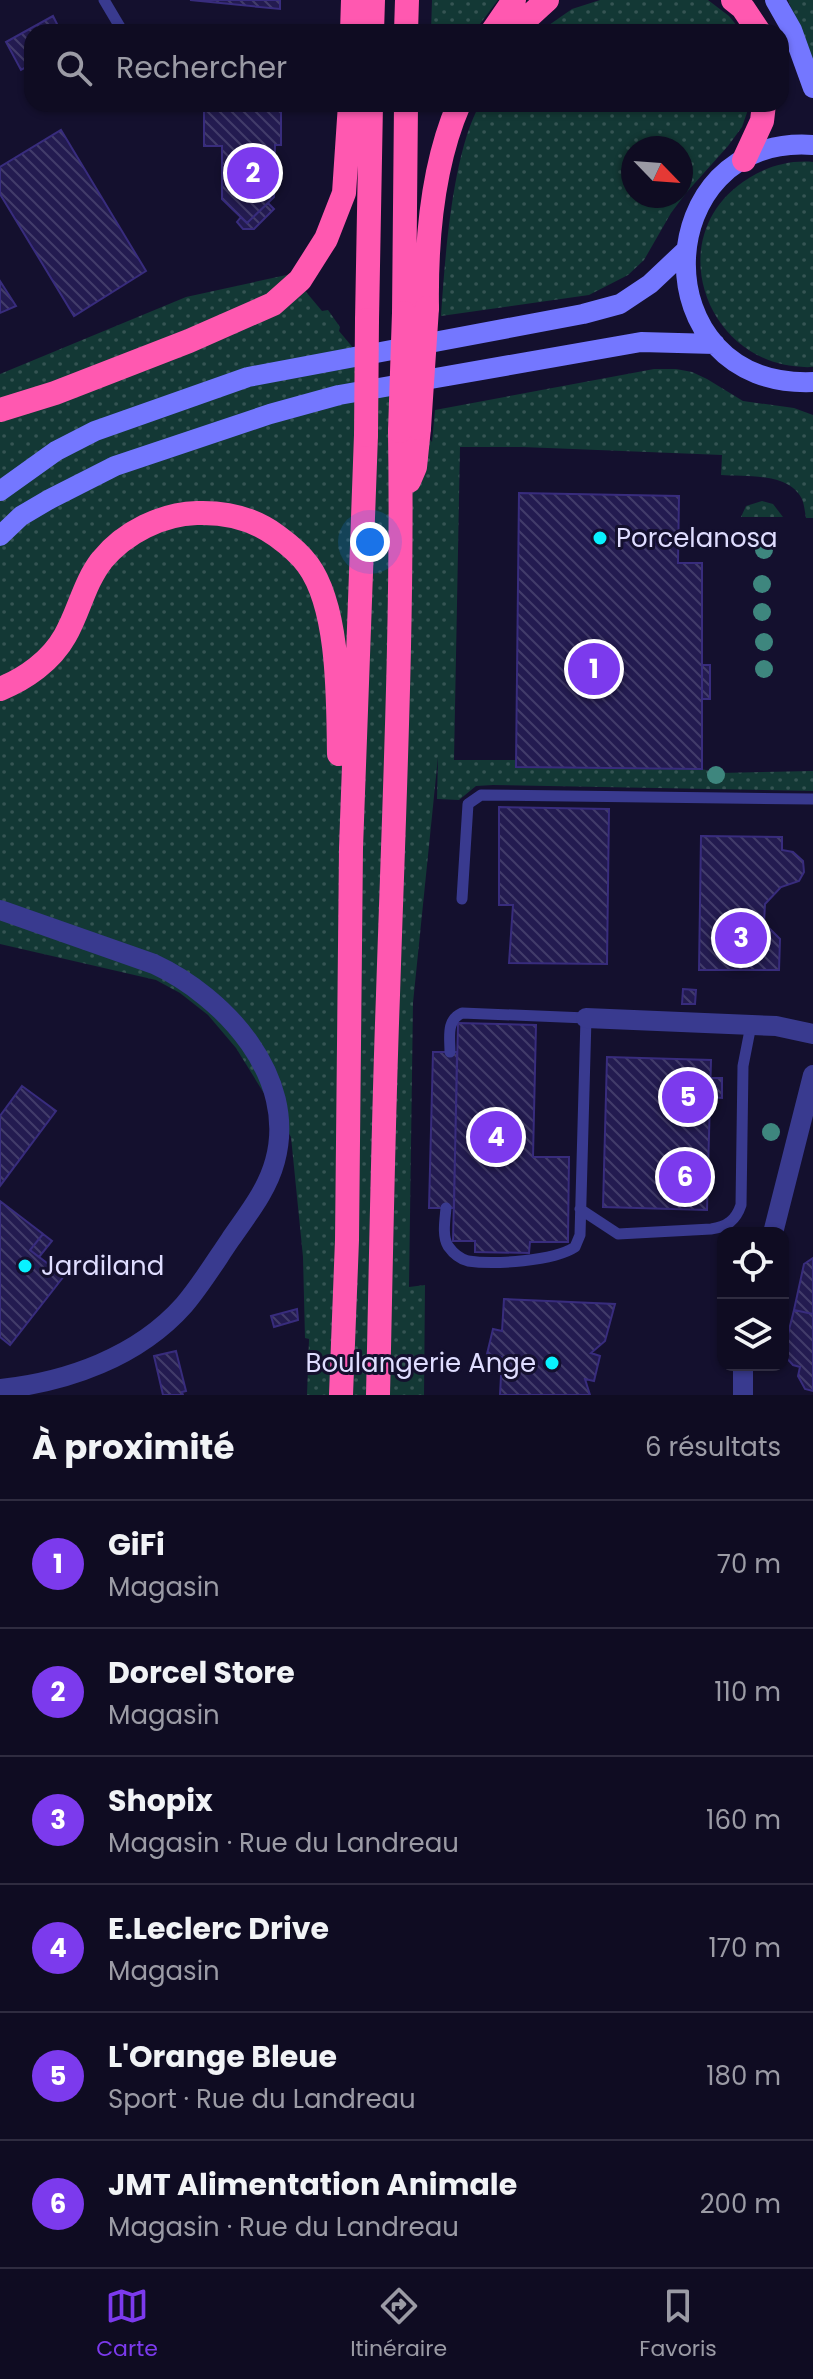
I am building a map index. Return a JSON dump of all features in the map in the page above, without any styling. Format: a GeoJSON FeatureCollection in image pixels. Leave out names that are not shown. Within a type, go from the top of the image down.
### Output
{"type":"FeatureCollection","features":[{"type":"Feature","properties":{"kind":"highway"},"geometry":{"type":"LineString","coordinates":[[352,24],[353,0]]}},
{"type":"Feature","properties":{"kind":"highway"},"geometry":{"type":"LineString","coordinates":[[372,24],[373,0]]}},
{"type":"Feature","properties":{"kind":"highway"},"geometry":{"type":"LineString","coordinates":[[406,24],[407,0]]}},
{"type":"Feature","properties":{"kind":"highway"},"geometry":{"type":"LineString","coordinates":[[498,24],[514,0]]}},
{"type":"Feature","properties":{"kind":"highway"},"geometry":{"type":"LineString","coordinates":[[521,24],[547,0]]}},
{"type":"Feature","properties":{"kind":"highway"},"geometry":{"type":"LineString","coordinates":[[733,0],[754,24]]}},
{"type":"Feature","properties":{"kind":"highway"},"geometry":{"type":"LineString","coordinates":[[0,410],[55,393],[189,341],[253,315],[282,296],[314,262],[344,193],[349,112]]}},
{"type":"Feature","properties":{"kind":"highway"},"geometry":{"type":"LineString","coordinates":[[341,1395],[347,1240],[351,848],[366,435],[371,112]]}},
{"type":"Feature","properties":{"kind":"highway"},"geometry":{"type":"LineString","coordinates":[[378,1395],[401,502],[415,467],[409,429],[415,311],[406,112]]}},
{"type":"Feature","properties":{"kind":"highway"},"geometry":{"type":"LineString","coordinates":[[415,311],[440,166],[455,112]]}},
{"type":"Feature","properties":{"kind":"highway"},"geometry":{"type":"LineString","coordinates":[[744,160],[763,112]]}},
{"type":"Feature","properties":{"kind":"highway"},"geometry":{"type":"LineString","coordinates":[[0,689],[21,680],[44,661],[65,637],[87,586],[103,559],[129,536],[156,520],[209,512],[237,516],[265,527],[289,545],[309,566],[324,599],[338,683],[340,779],[351,848]]}},
{"type":"Feature","properties":{"kind":"main road"},"geometry":{"type":"LineString","coordinates":[[775,0],[789,24]]}},
{"type":"Feature","properties":{"kind":"main road"},"geometry":{"type":"LineString","coordinates":[[789,25],[813,88]]}},
{"type":"Feature","properties":{"kind":"main road"},"geometry":{"type":"LineString","coordinates":[[813,145],[775,148],[744,160],[729,170],[704,198],[692,224],[684,271],[694,310],[715,344],[754,372],[785,381],[813,382]]}},
{"type":"Feature","properties":{"kind":"main road"},"geometry":{"type":"LineString","coordinates":[[0,491],[56,451],[95,431],[248,377],[583,314],[620,304],[650,284],[685,251]]}},
{"type":"Feature","properties":{"kind":"main road"},"geometry":{"type":"LineString","coordinates":[[0,536],[21,516],[40,504],[115,466],[339,395],[641,342],[715,344]]}},
{"type":"Feature","properties":{"kind":"street"},"geometry":{"type":"LineString","coordinates":[[0,910],[132,955],[176,974],[212,1002],[255,1052],[279,1109],[275,1160],[263,1190],[204,1279],[173,1316],[124,1352],[100,1364],[55,1381],[0,1389]]}},
{"type":"Feature","properties":{"kind":"street"},"geometry":{"type":"LineString","coordinates":[[586,1018],[776,1026],[813,1034]]}},
{"type":"Feature","properties":{"kind":"street"},"geometry":{"type":"LineString","coordinates":[[775,1227],[813,1075]]}},
{"type":"Feature","properties":{"kind":"street"},"geometry":{"type":"LineString","coordinates":[[743,1371],[743,1395]]}},
{"type":"Feature","properties":{"kind":"lane"},"geometry":{"type":"LineString","coordinates":[[104,0],[118,24]]}},
{"type":"Feature","properties":{"kind":"lane"},"geometry":{"type":"LineString","coordinates":[[462,899],[468,804],[481,795],[813,799]]}},
{"type":"Feature","properties":{"kind":"lane"},"geometry":{"type":"LineString","coordinates":[[446,1208],[445,1240],[454,1253],[467,1261],[543,1260],[557,1257],[578,1243],[586,1018],[462,1013],[454,1017],[450,1025],[450,1052]]}},
{"type":"Feature","properties":{"kind":"lane"},"geometry":{"type":"LineString","coordinates":[[580,1209],[611,1231],[626,1235],[721,1228],[735,1218],[741,1205],[743,1066],[751,1025]]}},
{"type":"Feature","properties":{"kind":"green space"},"geometry":{"type":"Polygon","coordinates":[[[432,0],[498,0],[480,24],[431,24],[432,0]]]}},
{"type":"Feature","properties":{"kind":"green space"},"geometry":{"type":"Polygon","coordinates":[[[600,0],[708,0],[736,24],[550,24],[572,9],[600,0]]]}},
{"type":"Feature","properties":{"kind":"green space"},"geometry":{"type":"Polygon","coordinates":[[[788,0],[813,0],[813,60],[788,0]]]}},
{"type":"Feature","properties":{"kind":"green space"},"geometry":{"type":"Polygon","coordinates":[[[476,112],[747,112],[742,127],[728,146],[693,185],[693,136],[621,136],[621,208],[675,208],[644,260],[628,275],[589,295],[441,316],[456,178],[476,112]]]}},
{"type":"Feature","properties":{"kind":"green space"},"geometry":{"type":"Polygon","coordinates":[[[813,162],[813,367],[776,363],[745,348],[722,324],[706,296],[700,264],[705,232],[721,203],[749,178],[764,170],[788,163],[813,162]]]}},
{"type":"Feature","properties":{"kind":"green space"},"geometry":{"type":"Polygon","coordinates":[[[291,274],[322,311],[328,310],[340,327],[339,331],[432,442],[435,410],[654,369],[692,372],[743,401],[794,408],[813,415],[813,518],[806,518],[802,499],[787,484],[766,478],[721,475],[722,455],[460,447],[454,760],[515,760],[516,767],[702,769],[718,773],[813,771],[813,791],[493,785],[476,786],[459,800],[437,799],[438,757],[413,1003],[409,1287],[425,1285],[424,1395],[307,1395],[309,1339],[305,1338],[303,1257],[291,1137],[236,1048],[208,1015],[180,993],[156,980],[0,944],[0,374],[186,297],[291,274]]]}},
{"type":"Feature","properties":{"kind":"green space"},"geometry":{"type":"Polygon","coordinates":[[[762,501],[773,504],[783,517],[741,517],[746,506],[762,501]]]}},
{"type":"Feature","properties":{"kind":"building"},"geometry":{"type":"Polygon","coordinates":[[[190,0],[280,0],[280,9],[190,0]]]}},
{"type":"Feature","properties":{"kind":"building"},"geometry":{"type":"Polygon","coordinates":[[[53,16],[57,24],[39,24],[53,16]]]}},
{"type":"Feature","properties":{"kind":"building"},"geometry":{"type":"Polygon","coordinates":[[[24,32],[24,68],[21,70],[6,42],[24,32]]]}},
{"type":"Feature","properties":{"kind":"building"},"geometry":{"type":"Polygon","coordinates":[[[204,112],[281,112],[281,145],[275,145],[274,197],[247,223],[222,199],[222,146],[204,146],[204,112]]]}},
{"type":"Feature","properties":{"kind":"building"},"geometry":{"type":"Polygon","coordinates":[[[61,130],[146,271],[74,316],[0,194],[0,167],[61,130]]]}},
{"type":"Feature","properties":{"kind":"building"},"geometry":{"type":"Polygon","coordinates":[[[268,203],[274,209],[254,229],[243,229],[237,222],[241,217],[247,223],[268,203]]]}},
{"type":"Feature","properties":{"kind":"building"},"geometry":{"type":"Polygon","coordinates":[[[0,281],[16,306],[0,313],[0,281]]]}},
{"type":"Feature","properties":{"kind":"building"},"geometry":{"type":"Polygon","coordinates":[[[519,493],[679,496],[678,563],[702,563],[702,769],[516,767],[519,493]]]}},
{"type":"Feature","properties":{"kind":"building"},"geometry":{"type":"Polygon","coordinates":[[[702,665],[710,665],[710,699],[702,699],[702,665]]]}},
{"type":"Feature","properties":{"kind":"building"},"geometry":{"type":"Polygon","coordinates":[[[499,807],[609,809],[607,964],[509,963],[513,905],[499,905],[499,807]]]}},
{"type":"Feature","properties":{"kind":"building"},"geometry":{"type":"Polygon","coordinates":[[[701,836],[782,837],[782,850],[793,852],[803,861],[804,872],[799,881],[781,887],[765,904],[764,923],[780,939],[779,970],[699,970],[701,836]]]}},
{"type":"Feature","properties":{"kind":"building"},"geometry":{"type":"Polygon","coordinates":[[[683,989],[696,990],[695,1004],[682,1004],[683,989]]]}},
{"type":"Feature","properties":{"kind":"building"},"geometry":{"type":"Polygon","coordinates":[[[458,1023],[536,1025],[533,1157],[569,1157],[568,1242],[530,1242],[529,1253],[475,1252],[475,1241],[453,1241],[458,1023]]]}},
{"type":"Feature","properties":{"kind":"building"},"geometry":{"type":"Polygon","coordinates":[[[433,1052],[457,1052],[454,1208],[429,1208],[433,1052]]]}},
{"type":"Feature","properties":{"kind":"building"},"geometry":{"type":"Polygon","coordinates":[[[607,1057],[711,1060],[707,1210],[603,1207],[607,1057]]]}},
{"type":"Feature","properties":{"kind":"building"},"geometry":{"type":"Polygon","coordinates":[[[710,1078],[722,1078],[722,1098],[710,1097],[710,1078]]]}},
{"type":"Feature","properties":{"kind":"building"},"geometry":{"type":"Polygon","coordinates":[[[22,1086],[56,1111],[0,1186],[0,1116],[22,1086]]]}},
{"type":"Feature","properties":{"kind":"building","name":"Jardiland"},"geometry":{"type":"Polygon","coordinates":[[[0,1201],[43,1234],[30,1250],[64,1276],[10,1345],[0,1337],[0,1201]]]}},
{"type":"Feature","properties":{"kind":"building"},"geometry":{"type":"Polygon","coordinates":[[[43,1234],[52,1241],[39,1257],[30,1250],[43,1234]]]}},
{"type":"Feature","properties":{"kind":"building"},"geometry":{"type":"Polygon","coordinates":[[[813,1258],[813,1314],[794,1310],[804,1264],[813,1258]]]}},
{"type":"Feature","properties":{"kind":"building"},"geometry":{"type":"Polygon","coordinates":[[[504,1299],[615,1304],[605,1341],[591,1353],[600,1356],[594,1381],[585,1379],[590,1395],[500,1395],[502,1357],[487,1354],[493,1329],[502,1331],[504,1299]]]}},
{"type":"Feature","properties":{"kind":"building"},"geometry":{"type":"Polygon","coordinates":[[[297,1309],[298,1320],[274,1327],[271,1316],[297,1309]]]}},
{"type":"Feature","properties":{"kind":"building"},"geometry":{"type":"Polygon","coordinates":[[[794,1310],[813,1314],[813,1391],[805,1389],[798,1376],[800,1367],[789,1361],[789,1330],[794,1310]]]}},
{"type":"Feature","properties":{"kind":"building"},"geometry":{"type":"Polygon","coordinates":[[[176,1351],[186,1391],[182,1392],[183,1395],[163,1395],[154,1356],[176,1351]]]}},
{"type":"Feature","properties":{"kind":"place","name":"Dorcel Store"},"geometry":{"type":"Point","coordinates":[253,173]}},
{"type":"Feature","properties":{"kind":"place","name":"Porcelanosa"},"geometry":{"type":"Point","coordinates":[600,538]}},
{"type":"Feature","properties":{"kind":"place","name":"GiFi"},"geometry":{"type":"Point","coordinates":[594,669]}},
{"type":"Feature","properties":{"kind":"place","name":"Shopix"},"geometry":{"type":"Point","coordinates":[741,938]}},
{"type":"Feature","properties":{"kind":"place","name":"L'Orange Bleue"},"geometry":{"type":"Point","coordinates":[688,1097]}},
{"type":"Feature","properties":{"kind":"place","name":"E.Leclerc Drive"},"geometry":{"type":"Point","coordinates":[496,1137]}},
{"type":"Feature","properties":{"kind":"place","name":"JMT Alimentation Animale"},"geometry":{"type":"Point","coordinates":[685,1177]}},
{"type":"Feature","properties":{"kind":"place","name":"Jardiland"},"geometry":{"type":"Point","coordinates":[25,1266]}},
{"type":"Feature","properties":{"kind":"place","name":"Boulangerie Ange"},"geometry":{"type":"Point","coordinates":[552,1363]}}]}
